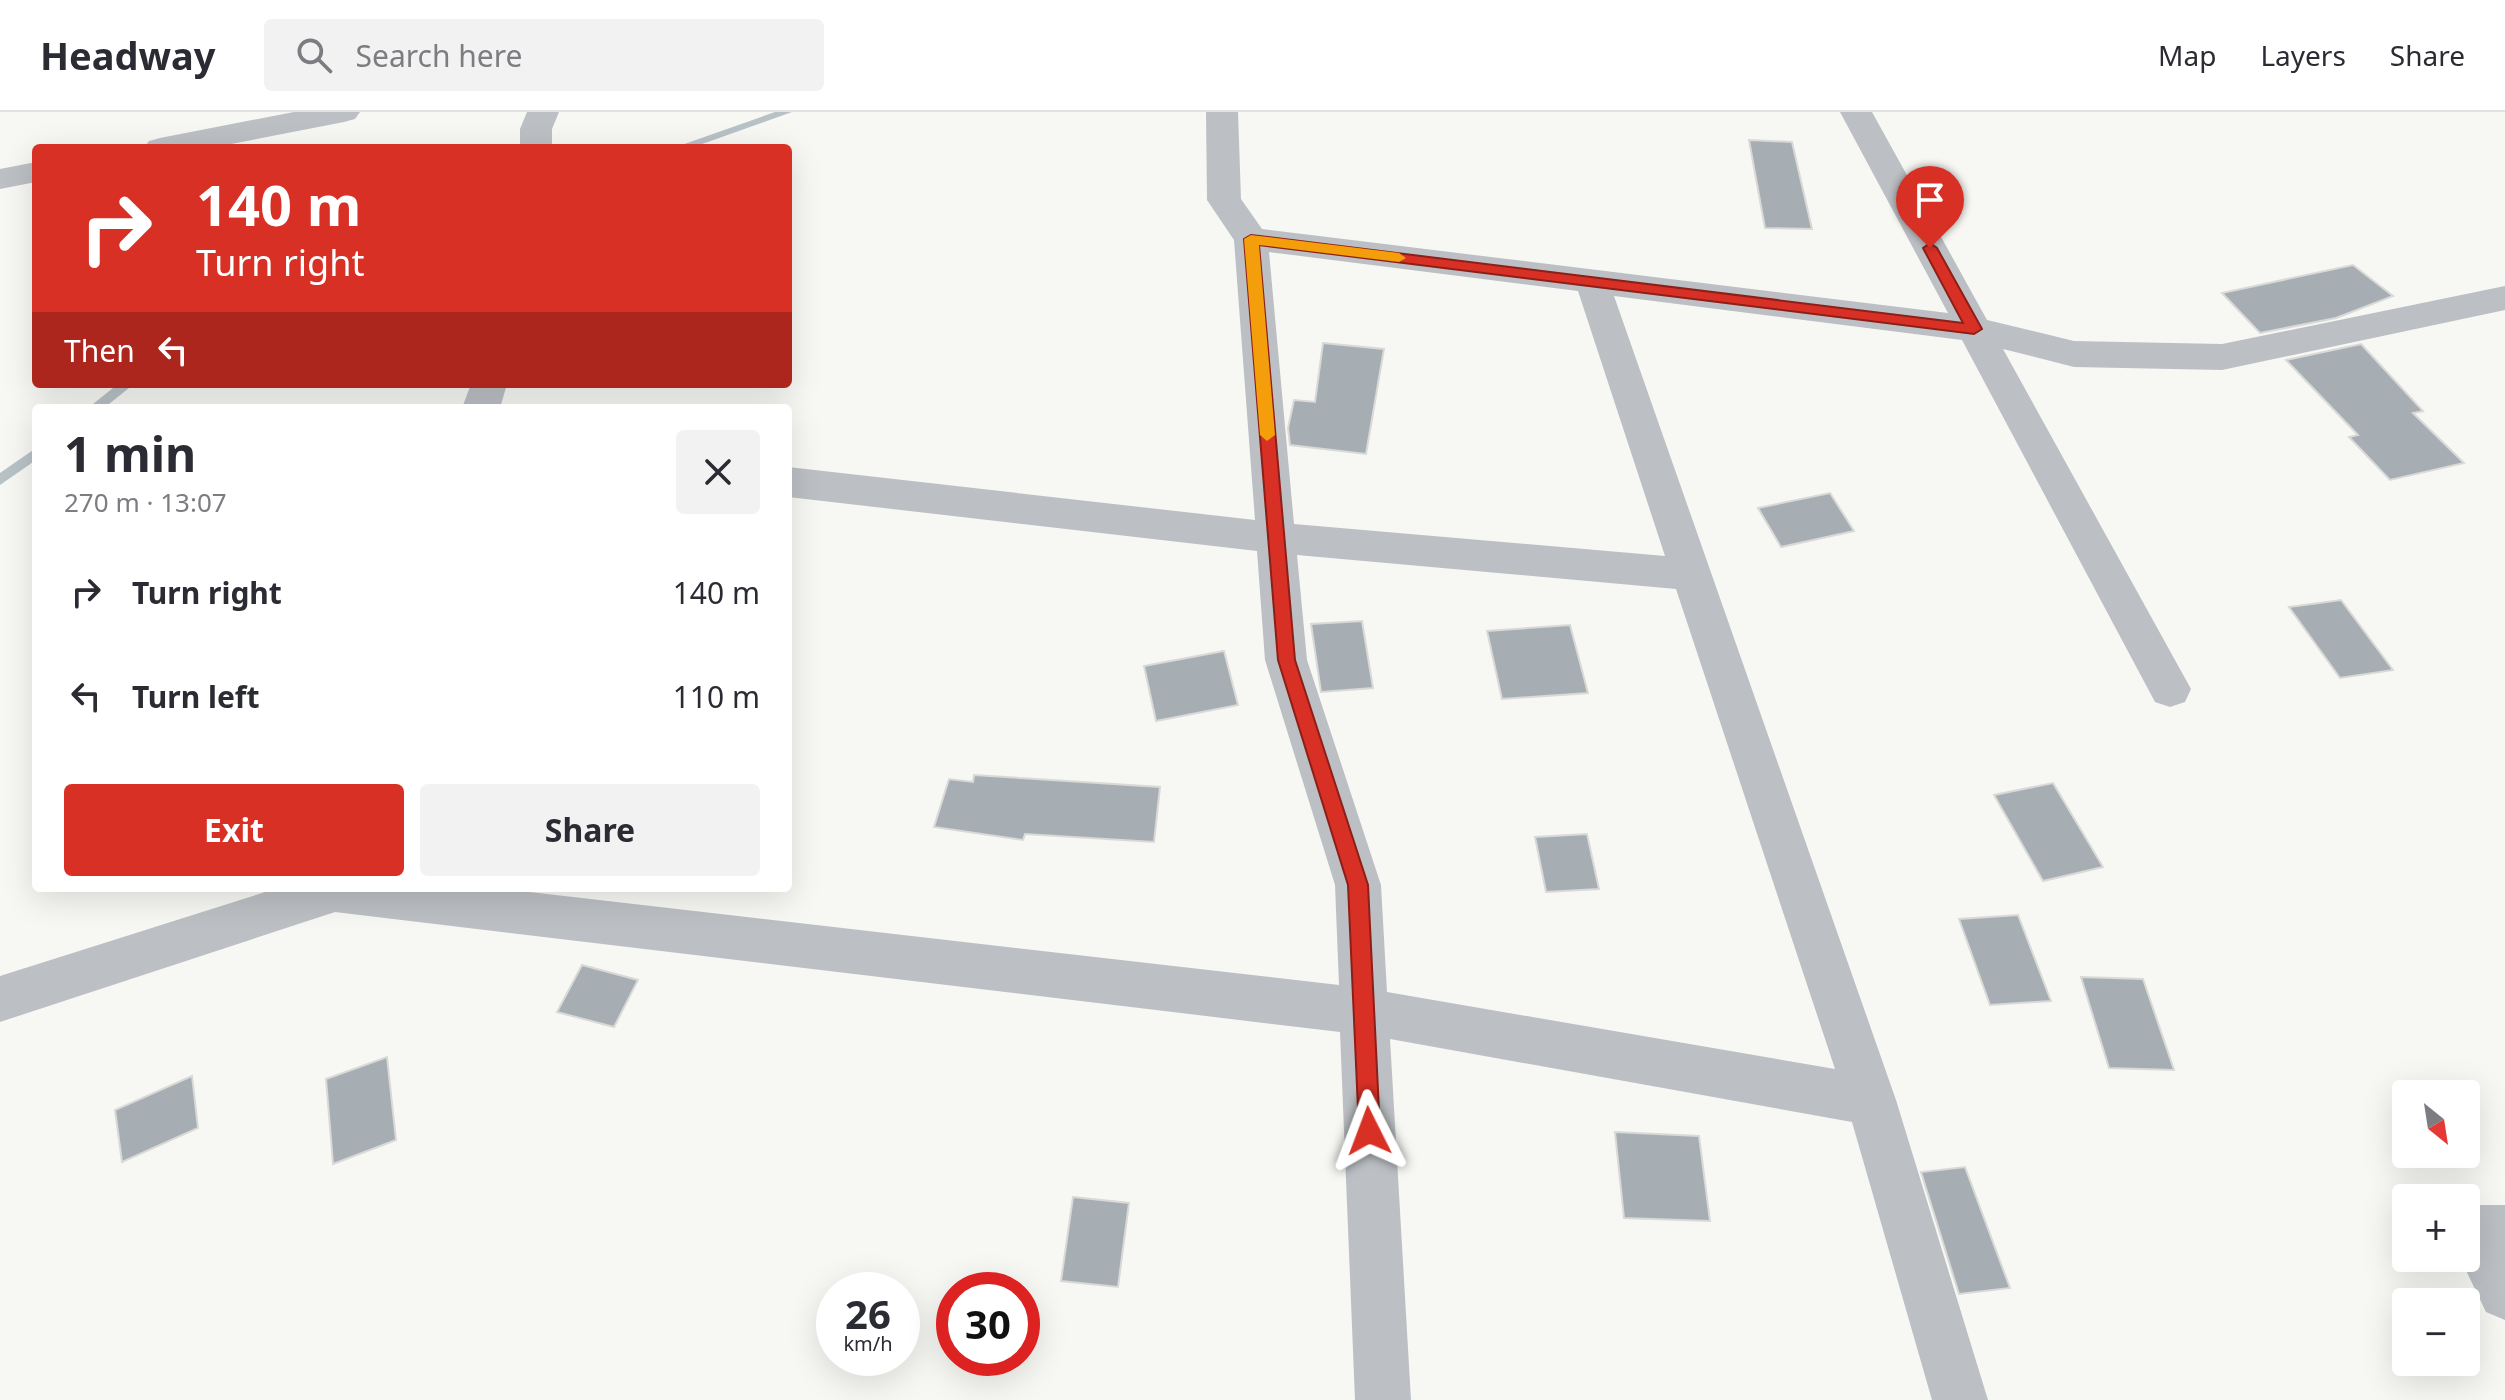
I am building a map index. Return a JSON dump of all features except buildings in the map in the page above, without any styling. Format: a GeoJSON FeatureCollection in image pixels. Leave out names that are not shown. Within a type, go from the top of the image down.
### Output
{"type":"FeatureCollection","features":[{"type":"Feature","properties":{"kind":"street"},"geometry":{"type":"LineString","coordinates":[[180,144],[344,112]]}},
{"type":"Feature","properties":{"kind":"street"},"geometry":{"type":"LineString","coordinates":[[536,144],[536,129],[543,112]]}},
{"type":"Feature","properties":{"kind":"street"},"geometry":{"type":"LineString","coordinates":[[1222,112],[1224,200],[1251,239],[1286,660],[1358,885],[1383,1400]]}},
{"type":"Feature","properties":{"kind":"street"},"geometry":{"type":"LineString","coordinates":[[1856,112],[2170,689]]}},
{"type":"Feature","properties":{"kind":"street"},"geometry":{"type":"LineString","coordinates":[[0,179],[32,173]]}},
{"type":"Feature","properties":{"kind":"street"},"geometry":{"type":"LineString","coordinates":[[1251,239],[1974,329],[2074,354],[2222,357],[2505,298]]}},
{"type":"Feature","properties":{"kind":"street"},"geometry":{"type":"LineString","coordinates":[[1592,282],[1871,1100],[1960,1400]]}},
{"type":"Feature","properties":{"kind":"street"},"geometry":{"type":"LineString","coordinates":[[792,482],[1276,538],[1692,574]]}},
{"type":"Feature","properties":{"kind":"street"},"geometry":{"type":"LineString","coordinates":[[0,999],[330,892]]}},
{"type":"Feature","properties":{"kind":"street"},"geometry":{"type":"LineString","coordinates":[[353,892],[1364,1011],[1871,1100]]}},
{"type":"Feature","properties":{"kind":"street"},"geometry":{"type":"LineString","coordinates":[[2505,1232],[2475,1232],[2505,1293]]}},
{"type":"Feature","properties":{"kind":"waterway"},"geometry":{"type":"LineString","coordinates":[[691,144],[786,112]]}},
{"type":"Feature","properties":{"kind":"waterway"},"geometry":{"type":"LineString","coordinates":[[100,404],[122,388]]}},
{"type":"Feature","properties":{"kind":"waterway"},"geometry":{"type":"LineString","coordinates":[[0,480],[32,456]]}},
{"type":"Feature","properties":{"kind":"slow traffic"},"geometry":{"type":"LineString","coordinates":[[1267,435],[1251,239],[1399,258]]}},
{"type":"Feature","properties":{"kind":"route"},"geometry":{"type":"LineString","coordinates":[[1369,1131],[1358,885],[1286,660],[1251,239],[1974,329],[1930,248]]}}]}
